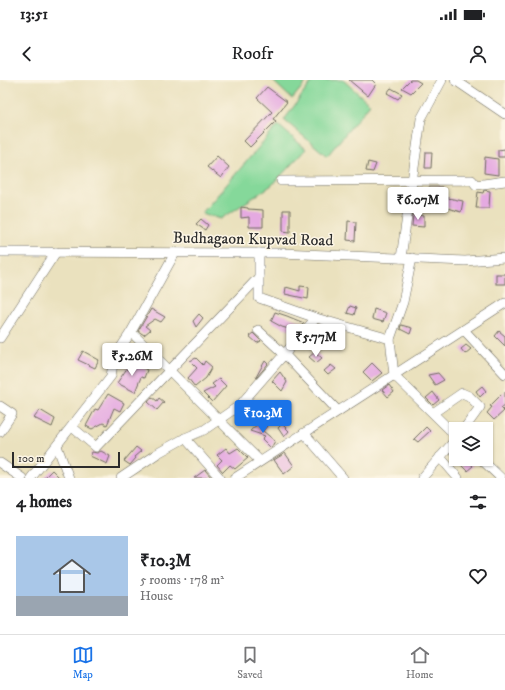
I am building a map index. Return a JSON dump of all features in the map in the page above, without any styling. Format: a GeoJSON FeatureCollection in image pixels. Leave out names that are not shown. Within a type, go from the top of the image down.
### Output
{"type":"FeatureCollection","features":[{"type":"Feature","properties":{"kind":"street"},"geometry":{"type":"LineString","coordinates":[[401,258],[421,119],[442,80]]}},
{"type":"Feature","properties":{"kind":"street"},"geometry":{"type":"LineString","coordinates":[[455,80],[505,114]]}},
{"type":"Feature","properties":{"kind":"street"},"geometry":{"type":"LineString","coordinates":[[281,181],[472,180],[476,186],[505,181]]}},
{"type":"Feature","properties":{"kind":"street","name":"Budhagaon Kupvad Road"},"geometry":{"type":"LineString","coordinates":[[0,252],[259,253],[465,261],[505,258]]}},
{"type":"Feature","properties":{"kind":"street"},"geometry":{"type":"LineString","coordinates":[[0,338],[56,252]]}},
{"type":"Feature","properties":{"kind":"street"},"geometry":{"type":"LineString","coordinates":[[34,477],[111,376],[114,358],[131,332],[175,253]]}},
{"type":"Feature","properties":{"kind":"street"},"geometry":{"type":"LineString","coordinates":[[259,253],[259,298],[316,318],[390,339]]}},
{"type":"Feature","properties":{"kind":"street"},"geometry":{"type":"LineString","coordinates":[[412,258],[403,302],[390,339],[394,375],[449,429]]}},
{"type":"Feature","properties":{"kind":"street"},"geometry":{"type":"LineString","coordinates":[[72,427],[96,447],[259,277]]}},
{"type":"Feature","properties":{"kind":"street"},"geometry":{"type":"LineString","coordinates":[[235,478],[505,303]]}},
{"type":"Feature","properties":{"kind":"street"},"geometry":{"type":"LineString","coordinates":[[121,478],[132,475],[185,438],[204,430],[240,405],[316,318]]}},
{"type":"Feature","properties":{"kind":"street"},"geometry":{"type":"LineString","coordinates":[[258,330],[284,354],[338,411]]}},
{"type":"Feature","properties":{"kind":"street"},"geometry":{"type":"LineString","coordinates":[[464,330],[505,374]]}},
{"type":"Feature","properties":{"kind":"street"},"geometry":{"type":"LineString","coordinates":[[131,332],[260,461]]}},
{"type":"Feature","properties":{"kind":"street"},"geometry":{"type":"LineString","coordinates":[[433,413],[462,393],[469,396],[480,407],[469,422]]}},
{"type":"Feature","properties":{"kind":"street"},"geometry":{"type":"LineString","coordinates":[[0,406],[12,414],[0,432]]}},
{"type":"Feature","properties":{"kind":"street"},"geometry":{"type":"LineString","coordinates":[[304,433],[343,478]]}},
{"type":"Feature","properties":{"kind":"street"},"geometry":{"type":"LineString","coordinates":[[185,438],[220,478]]}},
{"type":"Feature","properties":{"kind":"street"},"geometry":{"type":"LineString","coordinates":[[57,446],[68,478]]}},
{"type":"Feature","properties":{"kind":"street"},"geometry":{"type":"LineString","coordinates":[[422,478],[449,447]]}},
{"type":"Feature","properties":{"kind":"street"},"geometry":{"type":"LineString","coordinates":[[440,457],[458,478]]}},
{"type":"Feature","properties":{"kind":"street"},"geometry":{"type":"LineString","coordinates":[[0,463],[22,478]]}},
{"type":"Feature","properties":{"kind":"street"},"geometry":{"type":"LineString","coordinates":[[488,466],[501,478]]}},
{"type":"Feature","properties":{"kind":"green space"},"geometry":{"type":"Polygon","coordinates":[[[272,80],[308,80],[292,99],[272,80]]]}},
{"type":"Feature","properties":{"kind":"green space"},"geometry":{"type":"Polygon","coordinates":[[[313,80],[343,80],[370,104],[327,156],[284,120],[313,80]]]}},
{"type":"Feature","properties":{"kind":"green space"},"geometry":{"type":"Polygon","coordinates":[[[278,125],[306,149],[272,185],[221,219],[202,213],[278,125]]]}},
{"type":"Feature","properties":{"kind":"building"},"geometry":{"type":"Polygon","coordinates":[[[349,80],[372,80],[376,84],[368,96],[349,80]]]}},
{"type":"Feature","properties":{"kind":"building"},"geometry":{"type":"Polygon","coordinates":[[[410,80],[416,80],[421,83],[411,93],[402,88],[410,80]]]}},
{"type":"Feature","properties":{"kind":"building"},"geometry":{"type":"Polygon","coordinates":[[[267,87],[287,102],[273,119],[276,121],[250,147],[244,141],[272,112],[257,98],[267,87]]]}},
{"type":"Feature","properties":{"kind":"building"},"geometry":{"type":"Polygon","coordinates":[[[391,88],[402,94],[398,99],[387,93],[391,88]]]}},
{"type":"Feature","properties":{"kind":"building"},"geometry":{"type":"Polygon","coordinates":[[[505,149],[505,157],[498,157],[498,150],[505,149]]]}},
{"type":"Feature","properties":{"kind":"building"},"geometry":{"type":"Polygon","coordinates":[[[426,152],[432,152],[431,168],[425,168],[426,152]]]}},
{"type":"Feature","properties":{"kind":"building"},"geometry":{"type":"Polygon","coordinates":[[[217,156],[229,167],[221,178],[207,167],[217,156]]]}},
{"type":"Feature","properties":{"kind":"building"},"geometry":{"type":"Polygon","coordinates":[[[485,157],[498,159],[498,175],[484,173],[485,157]]]}},
{"type":"Feature","properties":{"kind":"building"},"geometry":{"type":"Polygon","coordinates":[[[368,162],[376,164],[373,172],[366,171],[368,162]]]}},
{"type":"Feature","properties":{"kind":"building"},"geometry":{"type":"Polygon","coordinates":[[[429,187],[442,187],[440,201],[427,199],[429,187]]]}},
{"type":"Feature","properties":{"kind":"building"},"geometry":{"type":"Polygon","coordinates":[[[484,190],[490,191],[489,208],[476,208],[478,192],[483,193],[484,190]]]}},
{"type":"Feature","properties":{"kind":"building"},"geometry":{"type":"Polygon","coordinates":[[[443,197],[463,201],[461,212],[440,206],[443,197]]]}},
{"type":"Feature","properties":{"kind":"building"},"geometry":{"type":"Polygon","coordinates":[[[241,207],[263,210],[263,227],[249,227],[249,217],[241,218],[241,207]]]}},
{"type":"Feature","properties":{"kind":"building"},"geometry":{"type":"Polygon","coordinates":[[[283,210],[290,210],[290,232],[283,231],[283,210]]]}},
{"type":"Feature","properties":{"kind":"building"},"geometry":{"type":"Polygon","coordinates":[[[413,214],[424,216],[424,227],[412,226],[413,214]]]}},
{"type":"Feature","properties":{"kind":"building"},"geometry":{"type":"Polygon","coordinates":[[[201,219],[208,225],[205,230],[196,224],[201,219]]]}},
{"type":"Feature","properties":{"kind":"building"},"geometry":{"type":"Polygon","coordinates":[[[348,221],[356,222],[355,241],[347,240],[348,221]]]}},
{"type":"Feature","properties":{"kind":"building"},"geometry":{"type":"Polygon","coordinates":[[[496,274],[505,274],[505,284],[496,284],[496,274]]]}},
{"type":"Feature","properties":{"kind":"building"},"geometry":{"type":"Polygon","coordinates":[[[300,286],[309,287],[308,299],[285,294],[286,287],[300,291],[300,286]]]}},
{"type":"Feature","properties":{"kind":"building"},"geometry":{"type":"Polygon","coordinates":[[[350,306],[356,308],[354,315],[347,313],[350,306]]]}},
{"type":"Feature","properties":{"kind":"building"},"geometry":{"type":"Polygon","coordinates":[[[151,309],[165,317],[161,322],[155,319],[145,326],[150,330],[144,335],[138,331],[151,309]]]}},
{"type":"Feature","properties":{"kind":"building"},"geometry":{"type":"Polygon","coordinates":[[[374,309],[386,313],[383,322],[372,319],[374,309]]]}},
{"type":"Feature","properties":{"kind":"building"},"geometry":{"type":"Polygon","coordinates":[[[275,312],[304,323],[296,331],[282,327],[271,321],[275,312]]]}},
{"type":"Feature","properties":{"kind":"building"},"geometry":{"type":"Polygon","coordinates":[[[199,314],[203,318],[196,327],[193,321],[199,314]]]}},
{"type":"Feature","properties":{"kind":"building"},"geometry":{"type":"Polygon","coordinates":[[[401,325],[412,328],[410,334],[400,329],[401,325]]]}},
{"type":"Feature","properties":{"kind":"building"},"geometry":{"type":"Polygon","coordinates":[[[499,331],[505,336],[505,346],[495,336],[499,331]]]}},
{"type":"Feature","properties":{"kind":"building"},"geometry":{"type":"Polygon","coordinates":[[[253,333],[261,341],[257,343],[249,336],[253,333]]]}},
{"type":"Feature","properties":{"kind":"building"},"geometry":{"type":"Polygon","coordinates":[[[466,345],[471,349],[465,354],[461,349],[466,345]]]}},
{"type":"Feature","properties":{"kind":"building"},"geometry":{"type":"Polygon","coordinates":[[[83,351],[99,360],[95,368],[78,360],[83,351]]]}},
{"type":"Feature","properties":{"kind":"building"},"geometry":{"type":"Polygon","coordinates":[[[315,352],[322,358],[316,363],[309,357],[315,352]]]}},
{"type":"Feature","properties":{"kind":"building"},"geometry":{"type":"Polygon","coordinates":[[[196,358],[203,365],[205,361],[212,367],[206,378],[195,387],[188,378],[197,368],[190,361],[196,358]]]}},
{"type":"Feature","properties":{"kind":"building"},"geometry":{"type":"Polygon","coordinates":[[[132,361],[147,370],[144,378],[141,377],[135,392],[117,383],[132,361]]]}},
{"type":"Feature","properties":{"kind":"building"},"geometry":{"type":"Polygon","coordinates":[[[265,361],[268,364],[256,377],[265,361]]]}},
{"type":"Feature","properties":{"kind":"building"},"geometry":{"type":"Polygon","coordinates":[[[372,363],[382,373],[372,381],[363,372],[372,363]]]}},
{"type":"Feature","properties":{"kind":"building"},"geometry":{"type":"Polygon","coordinates":[[[331,365],[336,369],[328,375],[324,371],[331,365]]]}},
{"type":"Feature","properties":{"kind":"building"},"geometry":{"type":"Polygon","coordinates":[[[280,372],[287,382],[282,391],[272,381],[280,372]]]}},
{"type":"Feature","properties":{"kind":"building"},"geometry":{"type":"Polygon","coordinates":[[[438,373],[444,380],[435,385],[428,375],[438,373]]]}},
{"type":"Feature","properties":{"kind":"building"},"geometry":{"type":"Polygon","coordinates":[[[219,379],[226,386],[212,402],[203,393],[215,387],[212,384],[219,379]]]}},
{"type":"Feature","properties":{"kind":"building"},"geometry":{"type":"Polygon","coordinates":[[[389,385],[394,392],[388,397],[382,390],[389,385]]]}},
{"type":"Feature","properties":{"kind":"building"},"geometry":{"type":"Polygon","coordinates":[[[482,386],[486,391],[480,397],[476,391],[482,386]]]}},
{"type":"Feature","properties":{"kind":"building"},"geometry":{"type":"Polygon","coordinates":[[[505,391],[505,405],[501,408],[504,411],[494,420],[487,413],[492,407],[490,406],[505,391]]]}},
{"type":"Feature","properties":{"kind":"building"},"geometry":{"type":"Polygon","coordinates":[[[433,392],[439,400],[433,405],[426,398],[433,392]]]}},
{"type":"Feature","properties":{"kind":"building"},"geometry":{"type":"Polygon","coordinates":[[[108,394],[124,403],[120,411],[114,408],[107,425],[103,423],[92,429],[86,426],[95,409],[98,410],[108,394]]]}},
{"type":"Feature","properties":{"kind":"building"},"geometry":{"type":"Polygon","coordinates":[[[152,397],[157,401],[159,398],[164,402],[157,410],[148,402],[152,397]]]}},
{"type":"Feature","properties":{"kind":"building"},"geometry":{"type":"Polygon","coordinates":[[[40,410],[55,419],[52,427],[34,418],[40,410]]]}},
{"type":"Feature","properties":{"kind":"building"},"geometry":{"type":"Polygon","coordinates":[[[261,421],[267,426],[263,431],[275,441],[271,448],[262,439],[265,436],[250,431],[261,421]]]}},
{"type":"Feature","properties":{"kind":"building"},"geometry":{"type":"Polygon","coordinates":[[[282,424],[289,431],[284,437],[278,428],[282,424]]]}},
{"type":"Feature","properties":{"kind":"building"},"geometry":{"type":"Polygon","coordinates":[[[426,427],[430,431],[418,442],[414,439],[426,427]]]}},
{"type":"Feature","properties":{"kind":"building"},"geometry":{"type":"Polygon","coordinates":[[[136,447],[141,451],[134,457],[136,458],[130,465],[124,461],[136,447]]]}},
{"type":"Feature","properties":{"kind":"building"},"geometry":{"type":"Polygon","coordinates":[[[226,448],[230,453],[238,448],[248,458],[235,469],[230,465],[223,472],[217,465],[222,460],[217,455],[226,448]]]}},
{"type":"Feature","properties":{"kind":"building"},"geometry":{"type":"Polygon","coordinates":[[[101,451],[110,456],[107,464],[90,456],[92,452],[97,453],[101,451]]]}},
{"type":"Feature","properties":{"kind":"building"},"geometry":{"type":"Polygon","coordinates":[[[285,453],[294,466],[284,474],[274,460],[285,453]]]}},
{"type":"Feature","properties":{"kind":"building"},"geometry":{"type":"Polygon","coordinates":[[[462,466],[473,466],[467,471],[462,466]]]}},
{"type":"Feature","properties":{"kind":"building"},"geometry":{"type":"Polygon","coordinates":[[[52,470],[60,478],[44,478],[52,470]]]}},
{"type":"Feature","properties":{"kind":"building"},"geometry":{"type":"Polygon","coordinates":[[[205,470],[212,478],[194,478],[205,470]]]}}]}
